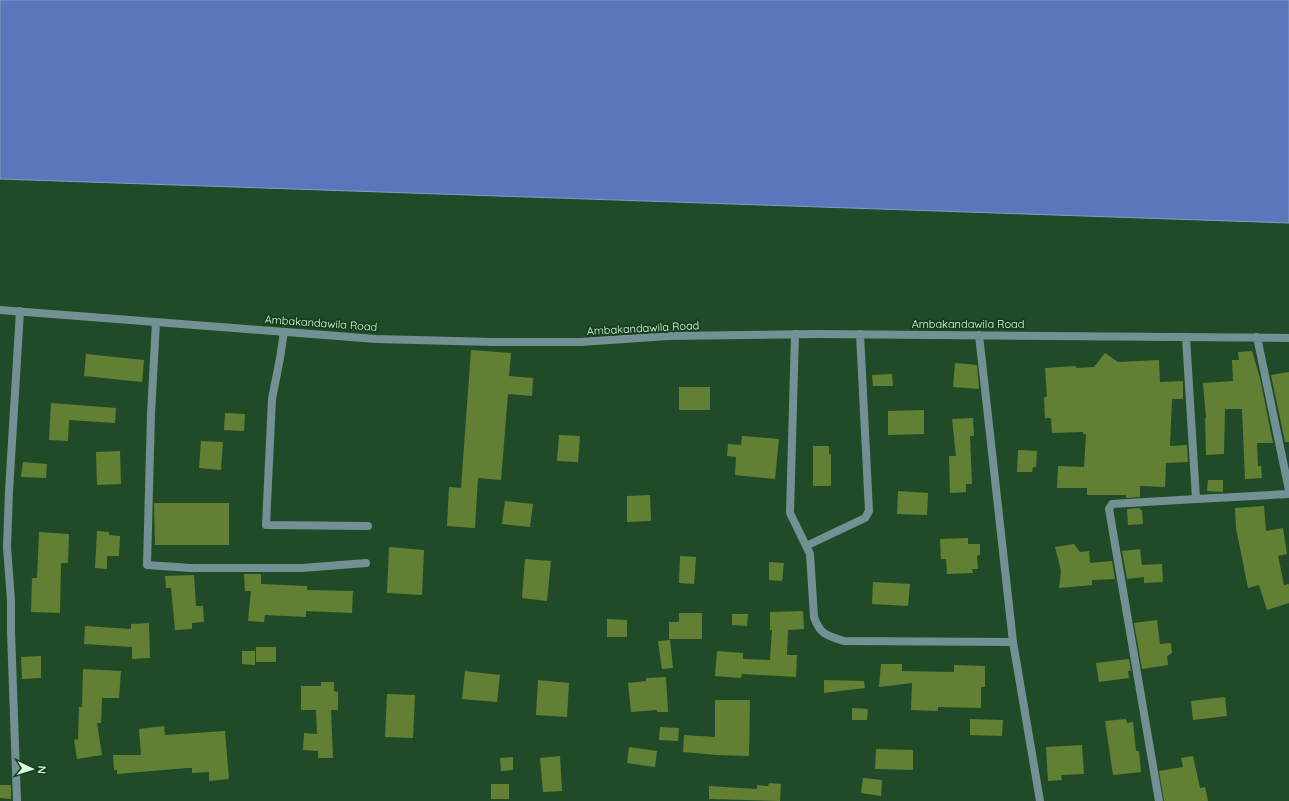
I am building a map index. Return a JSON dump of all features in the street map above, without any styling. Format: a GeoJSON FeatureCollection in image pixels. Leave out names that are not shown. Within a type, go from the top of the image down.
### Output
{"type":"FeatureCollection","features":[{"type":"Feature","properties":{"kind":"street","name":"Ambakandawila Road"},"geometry":{"type":"LineString","coordinates":[[0,310],[376,339],[493,342],[581,342],[668,336],[794,334],[1289,338]]}},
{"type":"Feature","properties":{"kind":"street"},"geometry":{"type":"LineString","coordinates":[[17,801],[11,656],[11,601],[7,547],[8,491],[20,312]]}},
{"type":"Feature","properties":{"kind":"street"},"geometry":{"type":"LineString","coordinates":[[156,322],[151,414],[147,565],[191,568],[302,568],[366,563]]}},
{"type":"Feature","properties":{"kind":"street"},"geometry":{"type":"LineString","coordinates":[[284,332],[272,400],[266,525],[368,526]]}},
{"type":"Feature","properties":{"kind":"street"},"geometry":{"type":"LineString","coordinates":[[794,334],[790,512],[810,554],[814,617],[817,627],[826,635],[844,641],[1013,642]]}},
{"type":"Feature","properties":{"kind":"street"},"geometry":{"type":"LineString","coordinates":[[806,546],[865,518],[869,511],[860,334]]}},
{"type":"Feature","properties":{"kind":"street"},"geometry":{"type":"LineString","coordinates":[[979,335],[1013,642],[1040,801]]}},
{"type":"Feature","properties":{"kind":"street"},"geometry":{"type":"LineString","coordinates":[[1186,337],[1196,499]]}},
{"type":"Feature","properties":{"kind":"street"},"geometry":{"type":"LineString","coordinates":[[1258,337],[1289,490]]}},
{"type":"Feature","properties":{"kind":"street"},"geometry":{"type":"LineString","coordinates":[[1159,801],[1109,509],[1112,504],[1289,494]]}},
{"type":"Feature","properties":{"kind":"water"},"geometry":{"type":"Polygon","coordinates":[[[0,0],[1289,0],[1289,223],[0,179],[0,0]]]}},
{"type":"Feature","properties":{"kind":"building"},"geometry":{"type":"Polygon","coordinates":[[[471,350],[511,353],[509,376],[533,378],[532,396],[508,394],[501,480],[478,478],[475,528],[447,526],[449,487],[461,488],[471,350]]]}},
{"type":"Feature","properties":{"kind":"building"},"geometry":{"type":"Polygon","coordinates":[[[1252,351],[1260,378],[1273,443],[1257,443],[1258,466],[1261,466],[1262,478],[1245,479],[1242,409],[1225,409],[1224,454],[1206,455],[1206,418],[1203,383],[1233,381],[1232,360],[1239,360],[1238,352],[1252,351]]]}},
{"type":"Feature","properties":{"kind":"building"},"geometry":{"type":"Polygon","coordinates":[[[1105,353],[1118,362],[1159,360],[1160,382],[1183,381],[1183,399],[1172,399],[1170,446],[1187,445],[1188,462],[1166,463],[1165,487],[1140,486],[1140,497],[1126,498],[1126,495],[1087,495],[1087,488],[1057,488],[1058,466],[1084,467],[1086,434],[1083,434],[1083,432],[1052,433],[1051,418],[1045,418],[1044,397],[1047,397],[1045,368],[1076,366],[1076,368],[1094,367],[1105,353]]]}},
{"type":"Feature","properties":{"kind":"building"},"geometry":{"type":"Polygon","coordinates":[[[86,354],[144,360],[142,382],[84,376],[86,354]]]}},
{"type":"Feature","properties":{"kind":"building"},"geometry":{"type":"Polygon","coordinates":[[[955,363],[977,365],[979,389],[953,387],[955,363]]]}},
{"type":"Feature","properties":{"kind":"building"},"geometry":{"type":"Polygon","coordinates":[[[1289,372],[1289,442],[1285,442],[1271,375],[1289,372]]]}},
{"type":"Feature","properties":{"kind":"building"},"geometry":{"type":"Polygon","coordinates":[[[892,374],[893,386],[873,386],[872,375],[892,374]]]}},
{"type":"Feature","properties":{"kind":"building"},"geometry":{"type":"Polygon","coordinates":[[[679,387],[710,387],[710,410],[679,410],[679,387]]]}},
{"type":"Feature","properties":{"kind":"building"},"geometry":{"type":"Polygon","coordinates":[[[51,403],[116,408],[115,423],[69,420],[68,441],[49,440],[51,403]]]}},
{"type":"Feature","properties":{"kind":"building"},"geometry":{"type":"Polygon","coordinates":[[[924,410],[924,434],[888,435],[888,411],[924,410]]]}},
{"type":"Feature","properties":{"kind":"building"},"geometry":{"type":"Polygon","coordinates":[[[225,413],[245,414],[244,431],[224,430],[225,413]]]}},
{"type":"Feature","properties":{"kind":"building"},"geometry":{"type":"Polygon","coordinates":[[[973,418],[974,436],[970,436],[972,484],[966,484],[966,492],[950,493],[949,456],[956,456],[952,419],[973,418]]]}},
{"type":"Feature","properties":{"kind":"building"},"geometry":{"type":"Polygon","coordinates":[[[559,435],[580,436],[578,462],[557,461],[559,435]]]}},
{"type":"Feature","properties":{"kind":"building"},"geometry":{"type":"Polygon","coordinates":[[[742,436],[779,439],[775,479],[735,475],[736,457],[727,456],[728,444],[741,445],[742,436]]]}},
{"type":"Feature","properties":{"kind":"building"},"geometry":{"type":"Polygon","coordinates":[[[201,441],[223,442],[221,470],[199,468],[201,441]]]}},
{"type":"Feature","properties":{"kind":"building"},"geometry":{"type":"Polygon","coordinates":[[[813,446],[829,446],[829,454],[831,454],[831,486],[813,486],[813,446]]]}},
{"type":"Feature","properties":{"kind":"building"},"geometry":{"type":"Polygon","coordinates":[[[1018,450],[1037,451],[1036,467],[1033,467],[1032,472],[1017,472],[1018,450]]]}},
{"type":"Feature","properties":{"kind":"building"},"geometry":{"type":"Polygon","coordinates":[[[120,451],[121,484],[97,485],[96,452],[120,451]]]}},
{"type":"Feature","properties":{"kind":"building"},"geometry":{"type":"Polygon","coordinates":[[[23,462],[47,464],[46,478],[21,477],[23,462]]]}},
{"type":"Feature","properties":{"kind":"building"},"geometry":{"type":"Polygon","coordinates":[[[1208,480],[1223,480],[1223,492],[1207,491],[1208,480]]]}},
{"type":"Feature","properties":{"kind":"building"},"geometry":{"type":"Polygon","coordinates":[[[898,491],[928,493],[927,515],[897,514],[898,491]]]}},
{"type":"Feature","properties":{"kind":"building"},"geometry":{"type":"Polygon","coordinates":[[[650,495],[651,521],[627,522],[627,496],[650,495]]]}},
{"type":"Feature","properties":{"kind":"building"},"geometry":{"type":"Polygon","coordinates":[[[505,501],[533,504],[530,527],[502,524],[505,501]]]}},
{"type":"Feature","properties":{"kind":"building"},"geometry":{"type":"Polygon","coordinates":[[[154,503],[229,503],[229,545],[155,545],[154,503]]]}},
{"type":"Feature","properties":{"kind":"building"},"geometry":{"type":"Polygon","coordinates":[[[1264,506],[1266,531],[1283,528],[1287,554],[1278,556],[1284,585],[1289,584],[1289,603],[1267,610],[1259,585],[1248,588],[1236,528],[1235,508],[1264,506]]]}},
{"type":"Feature","properties":{"kind":"building"},"geometry":{"type":"Polygon","coordinates":[[[1140,508],[1140,510],[1142,510],[1143,524],[1128,525],[1127,509],[1140,508]]]}},
{"type":"Feature","properties":{"kind":"building"},"geometry":{"type":"Polygon","coordinates":[[[97,531],[109,532],[109,535],[120,536],[119,556],[107,556],[107,569],[95,568],[97,531]]]}},
{"type":"Feature","properties":{"kind":"building"},"geometry":{"type":"Polygon","coordinates":[[[39,532],[69,534],[68,563],[61,563],[60,613],[31,612],[32,578],[37,578],[39,532]]]}},
{"type":"Feature","properties":{"kind":"building"},"geometry":{"type":"Polygon","coordinates":[[[968,538],[968,544],[980,544],[980,555],[977,556],[978,569],[972,569],[973,573],[947,574],[946,559],[941,559],[940,539],[968,538]]]}},
{"type":"Feature","properties":{"kind":"building"},"geometry":{"type":"Polygon","coordinates":[[[1074,544],[1080,552],[1089,551],[1090,563],[1112,561],[1115,579],[1092,580],[1092,585],[1059,588],[1061,571],[1055,547],[1074,544]]]}},
{"type":"Feature","properties":{"kind":"building"},"geometry":{"type":"Polygon","coordinates":[[[389,547],[424,550],[422,595],[387,593],[389,547]]]}},
{"type":"Feature","properties":{"kind":"building"},"geometry":{"type":"Polygon","coordinates":[[[1140,549],[1142,565],[1162,564],[1163,582],[1144,583],[1144,577],[1127,579],[1122,551],[1140,549]]]}},
{"type":"Feature","properties":{"kind":"building"},"geometry":{"type":"Polygon","coordinates":[[[680,556],[696,557],[694,584],[679,583],[680,556]]]}},
{"type":"Feature","properties":{"kind":"building"},"geometry":{"type":"Polygon","coordinates":[[[525,559],[551,561],[547,601],[522,598],[525,559]]]}},
{"type":"Feature","properties":{"kind":"building"},"geometry":{"type":"Polygon","coordinates":[[[769,562],[784,563],[782,581],[769,580],[769,562]]]}},
{"type":"Feature","properties":{"kind":"building"},"geometry":{"type":"Polygon","coordinates":[[[244,574],[261,574],[261,584],[307,586],[307,590],[353,591],[352,613],[306,611],[306,617],[265,615],[264,622],[248,621],[251,591],[245,591],[244,574]]]}},
{"type":"Feature","properties":{"kind":"building"},"geometry":{"type":"Polygon","coordinates":[[[194,575],[196,606],[203,606],[204,622],[192,623],[192,629],[175,630],[171,588],[166,588],[165,576],[194,575]]]}},
{"type":"Feature","properties":{"kind":"building"},"geometry":{"type":"Polygon","coordinates":[[[873,582],[910,584],[908,606],[872,604],[873,582]]]}},
{"type":"Feature","properties":{"kind":"building"},"geometry":{"type":"Polygon","coordinates":[[[803,611],[804,629],[788,630],[787,655],[797,655],[796,677],[742,674],[741,678],[715,676],[717,651],[743,653],[743,659],[770,660],[772,630],[770,630],[770,612],[803,611]]]}},
{"type":"Feature","properties":{"kind":"building"},"geometry":{"type":"Polygon","coordinates":[[[679,613],[702,613],[702,639],[669,639],[669,622],[679,622],[679,613]]]}},
{"type":"Feature","properties":{"kind":"building"},"geometry":{"type":"Polygon","coordinates":[[[732,614],[748,614],[747,626],[732,625],[732,614]]]}},
{"type":"Feature","properties":{"kind":"building"},"geometry":{"type":"Polygon","coordinates":[[[607,619],[627,620],[627,637],[607,637],[607,619]]]}},
{"type":"Feature","properties":{"kind":"building"},"geometry":{"type":"Polygon","coordinates":[[[1157,620],[1160,644],[1171,643],[1172,653],[1167,656],[1168,665],[1142,669],[1134,623],[1157,620]]]}},
{"type":"Feature","properties":{"kind":"building"},"geometry":{"type":"Polygon","coordinates":[[[149,623],[150,658],[132,659],[132,647],[84,644],[85,626],[131,629],[131,624],[149,623]]]}},
{"type":"Feature","properties":{"kind":"building"},"geometry":{"type":"Polygon","coordinates":[[[670,640],[673,668],[662,669],[658,641],[670,640]]]}},
{"type":"Feature","properties":{"kind":"building"},"geometry":{"type":"Polygon","coordinates":[[[256,647],[276,647],[276,662],[256,662],[256,647]]]}},
{"type":"Feature","properties":{"kind":"building"},"geometry":{"type":"Polygon","coordinates":[[[242,651],[255,651],[255,665],[242,664],[242,651]]]}},
{"type":"Feature","properties":{"kind":"building"},"geometry":{"type":"Polygon","coordinates":[[[41,656],[41,678],[22,679],[21,657],[41,656]]]}},
{"type":"Feature","properties":{"kind":"building"},"geometry":{"type":"Polygon","coordinates":[[[1129,659],[1131,671],[1128,671],[1129,678],[1099,682],[1096,663],[1129,659]]]}},
{"type":"Feature","properties":{"kind":"building"},"geometry":{"type":"Polygon","coordinates":[[[881,664],[902,664],[902,671],[954,672],[954,665],[985,666],[985,687],[981,687],[981,708],[938,707],[938,711],[911,710],[912,683],[879,687],[881,664]]]}},
{"type":"Feature","properties":{"kind":"building"},"geometry":{"type":"Polygon","coordinates":[[[83,669],[121,671],[119,698],[102,698],[101,723],[97,723],[102,755],[77,759],[74,740],[78,739],[79,707],[82,707],[83,669]]]}},
{"type":"Feature","properties":{"kind":"building"},"geometry":{"type":"Polygon","coordinates":[[[465,671],[500,675],[497,702],[462,699],[465,671]]]}},
{"type":"Feature","properties":{"kind":"building"},"geometry":{"type":"Polygon","coordinates":[[[666,677],[668,712],[657,712],[657,710],[631,712],[628,683],[646,681],[646,678],[666,677]]]}},
{"type":"Feature","properties":{"kind":"building"},"geometry":{"type":"Polygon","coordinates":[[[538,680],[569,683],[567,717],[536,715],[538,680]]]}},
{"type":"Feature","properties":{"kind":"building"},"geometry":{"type":"Polygon","coordinates":[[[824,680],[864,681],[865,688],[824,693],[824,680]]]}},
{"type":"Feature","properties":{"kind":"building"},"geometry":{"type":"Polygon","coordinates":[[[321,682],[334,682],[334,691],[338,692],[338,710],[331,710],[333,758],[318,758],[318,751],[303,750],[304,733],[317,734],[316,710],[301,710],[301,686],[321,686],[321,682]]]}},
{"type":"Feature","properties":{"kind":"building"},"geometry":{"type":"Polygon","coordinates":[[[387,694],[415,695],[413,738],[385,737],[387,694]]]}},
{"type":"Feature","properties":{"kind":"building"},"geometry":{"type":"Polygon","coordinates":[[[1225,697],[1227,716],[1193,720],[1191,701],[1225,697]]]}},
{"type":"Feature","properties":{"kind":"building"},"geometry":{"type":"Polygon","coordinates":[[[715,700],[750,700],[749,756],[683,752],[684,735],[715,737],[715,700]]]}},
{"type":"Feature","properties":{"kind":"building"},"geometry":{"type":"Polygon","coordinates":[[[852,708],[868,709],[867,720],[852,720],[852,708]]]}},
{"type":"Feature","properties":{"kind":"building"},"geometry":{"type":"Polygon","coordinates":[[[970,719],[1003,720],[1002,736],[970,735],[970,719]]]}},
{"type":"Feature","properties":{"kind":"building"},"geometry":{"type":"Polygon","coordinates":[[[1126,719],[1127,723],[1133,722],[1136,751],[1139,751],[1141,772],[1113,775],[1105,721],[1126,719]]]}},
{"type":"Feature","properties":{"kind":"building"},"geometry":{"type":"Polygon","coordinates":[[[164,726],[165,735],[225,731],[229,779],[209,781],[209,772],[192,773],[192,768],[117,774],[117,770],[114,770],[113,755],[141,755],[139,729],[164,726]]]}},
{"type":"Feature","properties":{"kind":"building"},"geometry":{"type":"Polygon","coordinates":[[[660,727],[679,728],[678,741],[659,740],[660,727]]]}},
{"type":"Feature","properties":{"kind":"building"},"geometry":{"type":"Polygon","coordinates":[[[1082,745],[1084,774],[1061,775],[1062,780],[1048,781],[1046,747],[1082,745]]]}},
{"type":"Feature","properties":{"kind":"building"},"geometry":{"type":"Polygon","coordinates":[[[629,747],[657,751],[655,767],[627,763],[629,747]]]}},
{"type":"Feature","properties":{"kind":"building"},"geometry":{"type":"Polygon","coordinates":[[[876,749],[913,750],[913,770],[875,769],[876,749]]]}},
{"type":"Feature","properties":{"kind":"building"},"geometry":{"type":"Polygon","coordinates":[[[560,756],[562,791],[543,792],[540,758],[560,756]]]}},
{"type":"Feature","properties":{"kind":"building"},"geometry":{"type":"Polygon","coordinates":[[[1193,756],[1200,788],[1205,787],[1208,801],[1164,801],[1159,771],[1183,767],[1181,758],[1193,756]]]}},
{"type":"Feature","properties":{"kind":"building"},"geometry":{"type":"Polygon","coordinates":[[[513,757],[513,770],[501,771],[500,758],[513,757]]]}},
{"type":"Feature","properties":{"kind":"building"},"geometry":{"type":"Polygon","coordinates":[[[863,778],[882,780],[881,796],[861,793],[863,778]]]}},
{"type":"Feature","properties":{"kind":"building"},"geometry":{"type":"Polygon","coordinates":[[[769,783],[781,784],[780,801],[709,799],[709,786],[757,789],[757,785],[768,786],[769,783]]]}},
{"type":"Feature","properties":{"kind":"building"},"geometry":{"type":"Polygon","coordinates":[[[491,784],[509,784],[509,799],[491,799],[491,784]]]}},
{"type":"Feature","properties":{"kind":"building"},"geometry":{"type":"Polygon","coordinates":[[[0,785],[11,785],[11,799],[0,798],[0,785]]]}}]}
